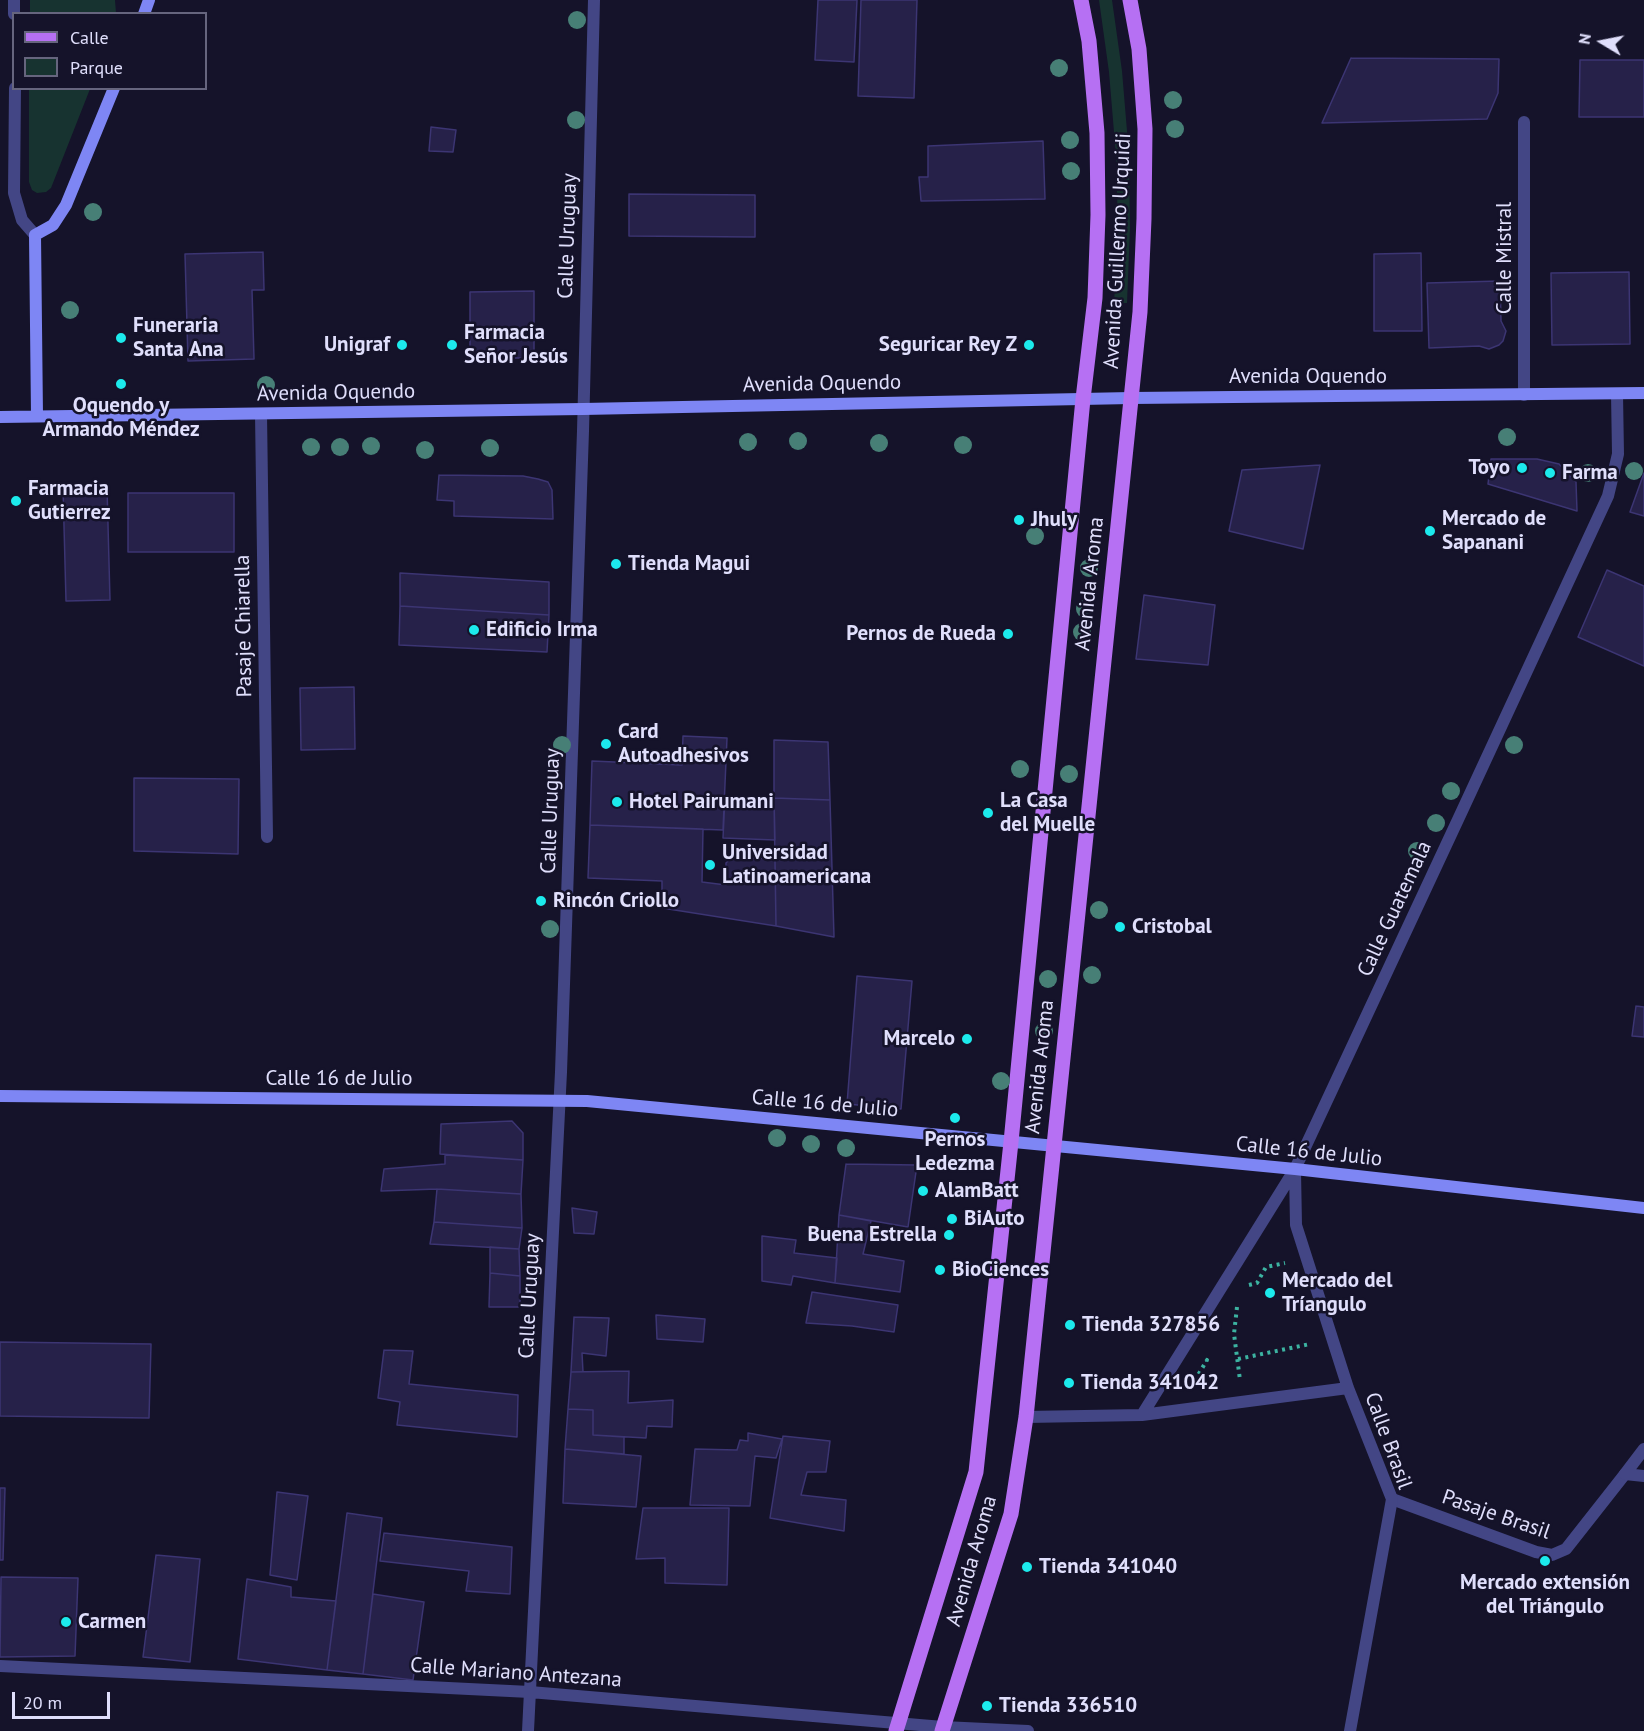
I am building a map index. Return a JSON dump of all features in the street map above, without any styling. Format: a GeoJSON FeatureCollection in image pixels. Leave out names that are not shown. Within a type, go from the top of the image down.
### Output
{"type":"FeatureCollection","features":[{"type":"Feature","properties":{"kind":"main road","name":"Avenida Guillermo Urquidi"},"geometry":{"type":"LineString","coordinates":[[1081,0],[1089,41],[1097,133],[1098,215],[1095,298],[1083,399]]}},
{"type":"Feature","properties":{"kind":"main road","name":"Avenida Guillermo Urquidi"},"geometry":{"type":"LineString","coordinates":[[1130,0],[1139,49],[1145,129],[1140,312],[1131,398]]}},
{"type":"Feature","properties":{"kind":"main road"},"geometry":{"type":"LineString","coordinates":[[37,417],[35,235],[53,225],[66,205],[113,90]]}},
{"type":"Feature","properties":{"kind":"main road","name":"Avenida Oquendo"},"geometry":{"type":"LineString","coordinates":[[0,417],[1131,398],[1644,393]]}},
{"type":"Feature","properties":{"kind":"main road","name":"Avenida Aroma"},"geometry":{"type":"LineString","coordinates":[[942,1729],[1011,1514],[1026,1417],[1131,398]]}},
{"type":"Feature","properties":{"kind":"main road","name":"Avenida Aroma"},"geometry":{"type":"LineString","coordinates":[[897,1726],[976,1472],[1011,1142],[1083,399]]}},
{"type":"Feature","properties":{"kind":"main road","name":"Calle 16 de Julio"},"geometry":{"type":"LineString","coordinates":[[0,1096],[560,1100],[1295,1169],[1644,1208]]}},
{"type":"Feature","properties":{"kind":"street","name":"Calle Uruguay"},"geometry":{"type":"LineString","coordinates":[[528,1731],[560,1100],[594,0]]}},
{"type":"Feature","properties":{"kind":"street"},"geometry":{"type":"LineString","coordinates":[[15,90],[14,193],[22,220],[35,235]]}},
{"type":"Feature","properties":{"kind":"street","name":"Calle Mistral"},"geometry":{"type":"LineString","coordinates":[[1524,122],[1524,395]]}},
{"type":"Feature","properties":{"kind":"street","name":"Calle Guatemala"},"geometry":{"type":"LineString","coordinates":[[1142,1415],[1295,1169],[1608,496],[1618,454],[1617,394]]}},
{"type":"Feature","properties":{"kind":"street","name":"Pasaje Chiarella"},"geometry":{"type":"LineString","coordinates":[[261,414],[267,837]]}},
{"type":"Feature","properties":{"kind":"street","name":"Calle Brasil"},"geometry":{"type":"LineString","coordinates":[[1295,1169],[1296,1225],[1348,1388],[1392,1499],[1350,1731]]}},
{"type":"Feature","properties":{"kind":"street"},"geometry":{"type":"LineString","coordinates":[[1026,1417],[1142,1415],[1348,1388]]}},
{"type":"Feature","properties":{"kind":"street","name":"Pasaje Brasil"},"geometry":{"type":"LineString","coordinates":[[1392,1499],[1536,1552],[1552,1555],[1566,1549],[1644,1449]]}},
{"type":"Feature","properties":{"kind":"street"},"geometry":{"type":"LineString","coordinates":[[1625,1474],[1644,1476]]}},
{"type":"Feature","properties":{"kind":"street","name":"Calle Mariano Antezana"},"geometry":{"type":"LineString","coordinates":[[0,1666],[530,1692],[897,1726],[1028,1731]]}},
{"type":"Feature","properties":{"kind":"path"},"geometry":{"type":"LineString","coordinates":[[1227,1279],[1239,1287],[1257,1283],[1266,1267],[1307,1257]]}},
{"type":"Feature","properties":{"kind":"path"},"geometry":{"type":"LineString","coordinates":[[1239,1287],[1234,1334],[1241,1389],[1245,1402]]}},
{"type":"Feature","properties":{"kind":"path"},"geometry":{"type":"LineString","coordinates":[[1238,1359],[1312,1343],[1331,1335]]}},
{"type":"Feature","properties":{"kind":"green space"},"geometry":{"type":"Polygon","coordinates":[[[30,0],[115,0],[116,12],[30,12],[30,0]]]}},
{"type":"Feature","properties":{"kind":"green space"},"geometry":{"type":"Polygon","coordinates":[[[1099,0],[1112,0],[1122,71],[1129,155],[1130,229],[1127,303],[1114,303],[1118,230],[1116,156],[1109,72],[1099,0]]]}},
{"type":"Feature","properties":{"kind":"green space"},"geometry":{"type":"Polygon","coordinates":[[[29,90],[90,90],[51,188],[46,192],[37,193],[32,190],[29,182],[29,90]]]}},
{"type":"Feature","properties":{"kind":"building"},"geometry":{"type":"Polygon","coordinates":[[[818,0],[857,0],[854,62],[815,60],[818,0]]]}},
{"type":"Feature","properties":{"kind":"building"},"geometry":{"type":"Polygon","coordinates":[[[861,0],[917,0],[914,98],[858,96],[861,0]]]}},
{"type":"Feature","properties":{"kind":"building"},"geometry":{"type":"Polygon","coordinates":[[[1351,58],[1499,59],[1498,93],[1487,119],[1322,123],[1351,58]]]}},
{"type":"Feature","properties":{"kind":"building"},"geometry":{"type":"Polygon","coordinates":[[[1580,60],[1644,60],[1644,117],[1579,117],[1580,60]]]}},
{"type":"Feature","properties":{"kind":"building"},"geometry":{"type":"Polygon","coordinates":[[[431,127],[456,130],[453,152],[429,151],[431,127]]]}},
{"type":"Feature","properties":{"kind":"building"},"geometry":{"type":"Polygon","coordinates":[[[1043,141],[1045,199],[921,201],[919,177],[928,177],[928,146],[1043,141]]]}},
{"type":"Feature","properties":{"kind":"building"},"geometry":{"type":"Polygon","coordinates":[[[629,194],[755,195],[755,237],[629,236],[629,194]]]}},
{"type":"Feature","properties":{"kind":"building"},"geometry":{"type":"Polygon","coordinates":[[[263,252],[264,290],[252,290],[254,359],[188,361],[185,254],[263,252]]]}},
{"type":"Feature","properties":{"kind":"building"},"geometry":{"type":"Polygon","coordinates":[[[1421,253],[1422,331],[1374,331],[1374,254],[1421,253]]]}},
{"type":"Feature","properties":{"kind":"building"},"geometry":{"type":"Polygon","coordinates":[[[1629,272],[1630,344],[1552,345],[1551,273],[1629,272]]]}},
{"type":"Feature","properties":{"kind":"building"},"geometry":{"type":"Polygon","coordinates":[[[1500,281],[1501,321],[1506,331],[1499,345],[1489,349],[1479,346],[1429,348],[1427,283],[1500,281]]]}},
{"type":"Feature","properties":{"kind":"building"},"geometry":{"type":"Polygon","coordinates":[[[534,291],[534,358],[470,358],[470,292],[534,291]]]}},
{"type":"Feature","properties":{"kind":"building"},"geometry":{"type":"Polygon","coordinates":[[[1491,459],[1537,459],[1559,464],[1576,482],[1577,511],[1488,484],[1491,459]]]}},
{"type":"Feature","properties":{"kind":"building"},"geometry":{"type":"Polygon","coordinates":[[[1320,465],[1303,549],[1229,531],[1242,470],[1320,465]]]}},
{"type":"Feature","properties":{"kind":"building"},"geometry":{"type":"Polygon","coordinates":[[[1644,473],[1644,516],[1630,512],[1644,473]]]}},
{"type":"Feature","properties":{"kind":"building"},"geometry":{"type":"Polygon","coordinates":[[[439,475],[523,476],[548,482],[552,490],[553,519],[454,516],[454,501],[437,500],[439,475]]]}},
{"type":"Feature","properties":{"kind":"building"},"geometry":{"type":"Polygon","coordinates":[[[107,487],[110,600],[66,601],[63,488],[107,487]]]}},
{"type":"Feature","properties":{"kind":"building"},"geometry":{"type":"Polygon","coordinates":[[[128,493],[234,493],[234,552],[128,552],[128,493]]]}},
{"type":"Feature","properties":{"kind":"building"},"geometry":{"type":"Polygon","coordinates":[[[1607,570],[1644,586],[1644,666],[1578,637],[1607,570]]]}},
{"type":"Feature","properties":{"kind":"building"},"geometry":{"type":"Polygon","coordinates":[[[400,573],[549,582],[549,615],[400,606],[400,573]]]}},
{"type":"Feature","properties":{"kind":"building"},"geometry":{"type":"Polygon","coordinates":[[[1144,595],[1215,605],[1208,665],[1136,659],[1144,595]]]}},
{"type":"Feature","properties":{"kind":"building","name":"Edificio Irma"},"geometry":{"type":"Polygon","coordinates":[[[400,606],[549,615],[547,652],[399,645],[400,606]]]}},
{"type":"Feature","properties":{"kind":"building"},"geometry":{"type":"Polygon","coordinates":[[[354,687],[355,749],[301,750],[300,688],[354,687]]]}},
{"type":"Feature","properties":{"kind":"building"},"geometry":{"type":"Polygon","coordinates":[[[683,736],[727,738],[723,830],[590,825],[592,761],[682,765],[683,736]]]}},
{"type":"Feature","properties":{"kind":"building"},"geometry":{"type":"Polygon","coordinates":[[[774,740],[828,742],[830,800],[774,798],[774,740]]]}},
{"type":"Feature","properties":{"kind":"building"},"geometry":{"type":"Polygon","coordinates":[[[134,778],[239,779],[238,854],[134,851],[134,778]]]}},
{"type":"Feature","properties":{"kind":"building","name":"Universidad Latinoamericana"},"geometry":{"type":"Polygon","coordinates":[[[725,797],[774,798],[775,840],[723,838],[725,797]]]}},
{"type":"Feature","properties":{"kind":"building","name":"Universidad Latinoamericana"},"geometry":{"type":"Polygon","coordinates":[[[774,798],[830,800],[834,937],[776,926],[774,798]]]}},
{"type":"Feature","properties":{"kind":"building","name":"Universidad Latinoamericana"},"geometry":{"type":"Polygon","coordinates":[[[590,825],[703,829],[702,882],[726,885],[726,863],[732,857],[775,859],[776,926],[662,908],[662,881],[588,878],[590,825]]]}},
{"type":"Feature","properties":{"kind":"building"},"geometry":{"type":"Polygon","coordinates":[[[857,976],[912,981],[901,1109],[847,1104],[857,976]]]}},
{"type":"Feature","properties":{"kind":"building"},"geometry":{"type":"Polygon","coordinates":[[[1636,1006],[1644,1007],[1644,1037],[1632,1036],[1636,1006]]]}},
{"type":"Feature","properties":{"kind":"building"},"geometry":{"type":"Polygon","coordinates":[[[512,1121],[523,1133],[523,1160],[440,1154],[441,1124],[512,1121]]]}},
{"type":"Feature","properties":{"kind":"building"},"geometry":{"type":"Polygon","coordinates":[[[445,1155],[523,1160],[521,1194],[437,1189],[381,1191],[384,1169],[445,1164],[445,1155]]]}},
{"type":"Feature","properties":{"kind":"building"},"geometry":{"type":"Polygon","coordinates":[[[846,1164],[917,1165],[908,1227],[839,1215],[846,1164]]]}},
{"type":"Feature","properties":{"kind":"building"},"geometry":{"type":"Polygon","coordinates":[[[437,1189],[521,1194],[522,1228],[434,1222],[437,1189]]]}},
{"type":"Feature","properties":{"kind":"building"},"geometry":{"type":"Polygon","coordinates":[[[572,1208],[597,1212],[594,1234],[574,1233],[572,1208]]]}},
{"type":"Feature","properties":{"kind":"building"},"geometry":{"type":"Polygon","coordinates":[[[839,1215],[871,1221],[863,1254],[904,1261],[900,1292],[835,1283],[839,1215]]]}},
{"type":"Feature","properties":{"kind":"building"},"geometry":{"type":"Polygon","coordinates":[[[434,1222],[522,1228],[519,1249],[430,1244],[434,1222]]]}},
{"type":"Feature","properties":{"kind":"building"},"geometry":{"type":"Polygon","coordinates":[[[762,1236],[796,1240],[794,1253],[837,1258],[835,1283],[793,1276],[791,1285],[762,1281],[762,1236]]]}},
{"type":"Feature","properties":{"kind":"building"},"geometry":{"type":"Polygon","coordinates":[[[490,1247],[519,1249],[520,1276],[490,1273],[490,1247]]]}},
{"type":"Feature","properties":{"kind":"building"},"geometry":{"type":"Polygon","coordinates":[[[490,1273],[520,1276],[520,1307],[489,1307],[490,1273]]]}},
{"type":"Feature","properties":{"kind":"building"},"geometry":{"type":"Polygon","coordinates":[[[812,1292],[898,1305],[894,1332],[806,1323],[812,1292]]]}},
{"type":"Feature","properties":{"kind":"building"},"geometry":{"type":"Polygon","coordinates":[[[656,1315],[705,1319],[703,1342],[657,1339],[656,1315]]]}},
{"type":"Feature","properties":{"kind":"building"},"geometry":{"type":"Polygon","coordinates":[[[574,1317],[609,1318],[606,1356],[582,1353],[583,1372],[571,1372],[574,1317]]]}},
{"type":"Feature","properties":{"kind":"building"},"geometry":{"type":"Polygon","coordinates":[[[0,1342],[151,1344],[149,1418],[0,1416],[0,1342]]]}},
{"type":"Feature","properties":{"kind":"building"},"geometry":{"type":"Polygon","coordinates":[[[384,1350],[413,1351],[409,1384],[518,1395],[517,1437],[397,1425],[400,1402],[378,1398],[384,1350]]]}},
{"type":"Feature","properties":{"kind":"building"},"geometry":{"type":"Polygon","coordinates":[[[629,1371],[628,1403],[673,1400],[672,1427],[647,1426],[646,1438],[593,1435],[593,1410],[568,1409],[571,1372],[629,1371]]]}},
{"type":"Feature","properties":{"kind":"building"},"geometry":{"type":"Polygon","coordinates":[[[568,1409],[593,1410],[593,1435],[624,1437],[624,1454],[565,1449],[568,1409]]]}},
{"type":"Feature","properties":{"kind":"building"},"geometry":{"type":"Polygon","coordinates":[[[748,1433],[782,1439],[776,1458],[755,1456],[750,1506],[690,1505],[695,1449],[737,1450],[740,1440],[748,1441],[748,1433]]]}},
{"type":"Feature","properties":{"kind":"building"},"geometry":{"type":"Polygon","coordinates":[[[783,1436],[830,1441],[826,1472],[807,1472],[801,1495],[846,1500],[844,1531],[770,1518],[783,1436]]]}},
{"type":"Feature","properties":{"kind":"building"},"geometry":{"type":"Polygon","coordinates":[[[565,1449],[641,1456],[636,1507],[563,1503],[565,1449]]]}},
{"type":"Feature","properties":{"kind":"building"},"geometry":{"type":"Polygon","coordinates":[[[0,1488],[5,1488],[3,1560],[0,1560],[0,1488]]]}},
{"type":"Feature","properties":{"kind":"building"},"geometry":{"type":"Polygon","coordinates":[[[277,1492],[308,1496],[297,1580],[270,1575],[277,1492]]]}},
{"type":"Feature","properties":{"kind":"building"},"geometry":{"type":"Polygon","coordinates":[[[643,1508],[729,1508],[727,1585],[665,1583],[665,1558],[636,1559],[643,1508]]]}},
{"type":"Feature","properties":{"kind":"building"},"geometry":{"type":"Polygon","coordinates":[[[347,1513],[382,1518],[363,1674],[327,1670],[347,1513]]]}},
{"type":"Feature","properties":{"kind":"building"},"geometry":{"type":"Polygon","coordinates":[[[384,1533],[512,1547],[510,1594],[466,1591],[469,1571],[380,1561],[384,1533]]]}},
{"type":"Feature","properties":{"kind":"building"},"geometry":{"type":"Polygon","coordinates":[[[156,1555],[200,1559],[190,1662],[143,1657],[156,1555]]]}},
{"type":"Feature","properties":{"kind":"building"},"geometry":{"type":"Polygon","coordinates":[[[1,1577],[78,1578],[75,1656],[0,1657],[1,1577]]]}},
{"type":"Feature","properties":{"kind":"building"},"geometry":{"type":"Polygon","coordinates":[[[247,1579],[291,1587],[291,1597],[336,1601],[327,1670],[238,1659],[247,1579]]]}},
{"type":"Feature","properties":{"kind":"building"},"geometry":{"type":"Polygon","coordinates":[[[373,1594],[424,1602],[413,1680],[363,1674],[373,1594]]]}},
{"type":"Feature","properties":{"kind":"place","name":"Funeraria Santa Ana"},"geometry":{"type":"Point","coordinates":[121,338]}},
{"type":"Feature","properties":{"kind":"place","name":"Unigraf"},"geometry":{"type":"Point","coordinates":[402,345]}},
{"type":"Feature","properties":{"kind":"place","name":"Farmacia Señor Jesús"},"geometry":{"type":"Point","coordinates":[452,345]}},
{"type":"Feature","properties":{"kind":"place","name":"Seguricar Rey Z"},"geometry":{"type":"Point","coordinates":[1029,345]}},
{"type":"Feature","properties":{"kind":"place","name":"Oquendo y Armando Méndez"},"geometry":{"type":"Point","coordinates":[121,384]}},
{"type":"Feature","properties":{"kind":"place","name":"Toyo"},"geometry":{"type":"Point","coordinates":[1522,468]}},
{"type":"Feature","properties":{"kind":"place","name":"Farma"},"geometry":{"type":"Point","coordinates":[1550,473]}},
{"type":"Feature","properties":{"kind":"place","name":"Farmacia Gutierrez"},"geometry":{"type":"Point","coordinates":[16,501]}},
{"type":"Feature","properties":{"kind":"place","name":"Jhuly"},"geometry":{"type":"Point","coordinates":[1019,520]}},
{"type":"Feature","properties":{"kind":"place","name":"Mercado de Sapanani"},"geometry":{"type":"Point","coordinates":[1430,531]}},
{"type":"Feature","properties":{"kind":"place","name":"Tienda Magui"},"geometry":{"type":"Point","coordinates":[616,564]}},
{"type":"Feature","properties":{"kind":"place","name":"Edificio Irma"},"geometry":{"type":"Point","coordinates":[474,630]}},
{"type":"Feature","properties":{"kind":"place","name":"Pernos de Rueda"},"geometry":{"type":"Point","coordinates":[1008,634]}},
{"type":"Feature","properties":{"kind":"place","name":"Card Autoadhesivos"},"geometry":{"type":"Point","coordinates":[606,744]}},
{"type":"Feature","properties":{"kind":"place","name":"Hotel Pairumani"},"geometry":{"type":"Point","coordinates":[617,802]}},
{"type":"Feature","properties":{"kind":"place","name":"La Casa del Muelle"},"geometry":{"type":"Point","coordinates":[988,813]}},
{"type":"Feature","properties":{"kind":"place","name":"Universidad Latinoamericana"},"geometry":{"type":"Point","coordinates":[710,865]}},
{"type":"Feature","properties":{"kind":"place","name":"Rincón Criollo"},"geometry":{"type":"Point","coordinates":[541,901]}},
{"type":"Feature","properties":{"kind":"place","name":"Cristobal"},"geometry":{"type":"Point","coordinates":[1120,927]}},
{"type":"Feature","properties":{"kind":"place","name":"Marcelo"},"geometry":{"type":"Point","coordinates":[967,1039]}},
{"type":"Feature","properties":{"kind":"place","name":"Pernos Ledezma"},"geometry":{"type":"Point","coordinates":[955,1118]}},
{"type":"Feature","properties":{"kind":"place","name":"AlamBatt"},"geometry":{"type":"Point","coordinates":[923,1191]}},
{"type":"Feature","properties":{"kind":"place","name":"BiAuto"},"geometry":{"type":"Point","coordinates":[952,1219]}},
{"type":"Feature","properties":{"kind":"place","name":"Buena Estrella"},"geometry":{"type":"Point","coordinates":[949,1235]}},
{"type":"Feature","properties":{"kind":"place","name":"BioCiences"},"geometry":{"type":"Point","coordinates":[940,1270]}},
{"type":"Feature","properties":{"kind":"place","name":"Mercado del Tríangulo"},"geometry":{"type":"Point","coordinates":[1270,1293]}},
{"type":"Feature","properties":{"kind":"place","name":"Tienda 327856"},"geometry":{"type":"Point","coordinates":[1070,1325]}},
{"type":"Feature","properties":{"kind":"place","name":"Tienda 341042"},"geometry":{"type":"Point","coordinates":[1069,1383]}},
{"type":"Feature","properties":{"kind":"place","name":"Mercado extensión del Triángulo"},"geometry":{"type":"Point","coordinates":[1545,1561]}},
{"type":"Feature","properties":{"kind":"place","name":"Tienda 341040"},"geometry":{"type":"Point","coordinates":[1027,1567]}},
{"type":"Feature","properties":{"kind":"place","name":"Carmen"},"geometry":{"type":"Point","coordinates":[66,1622]}},
{"type":"Feature","properties":{"kind":"place","name":"Tienda 336510"},"geometry":{"type":"Point","coordinates":[987,1706]}}]}
